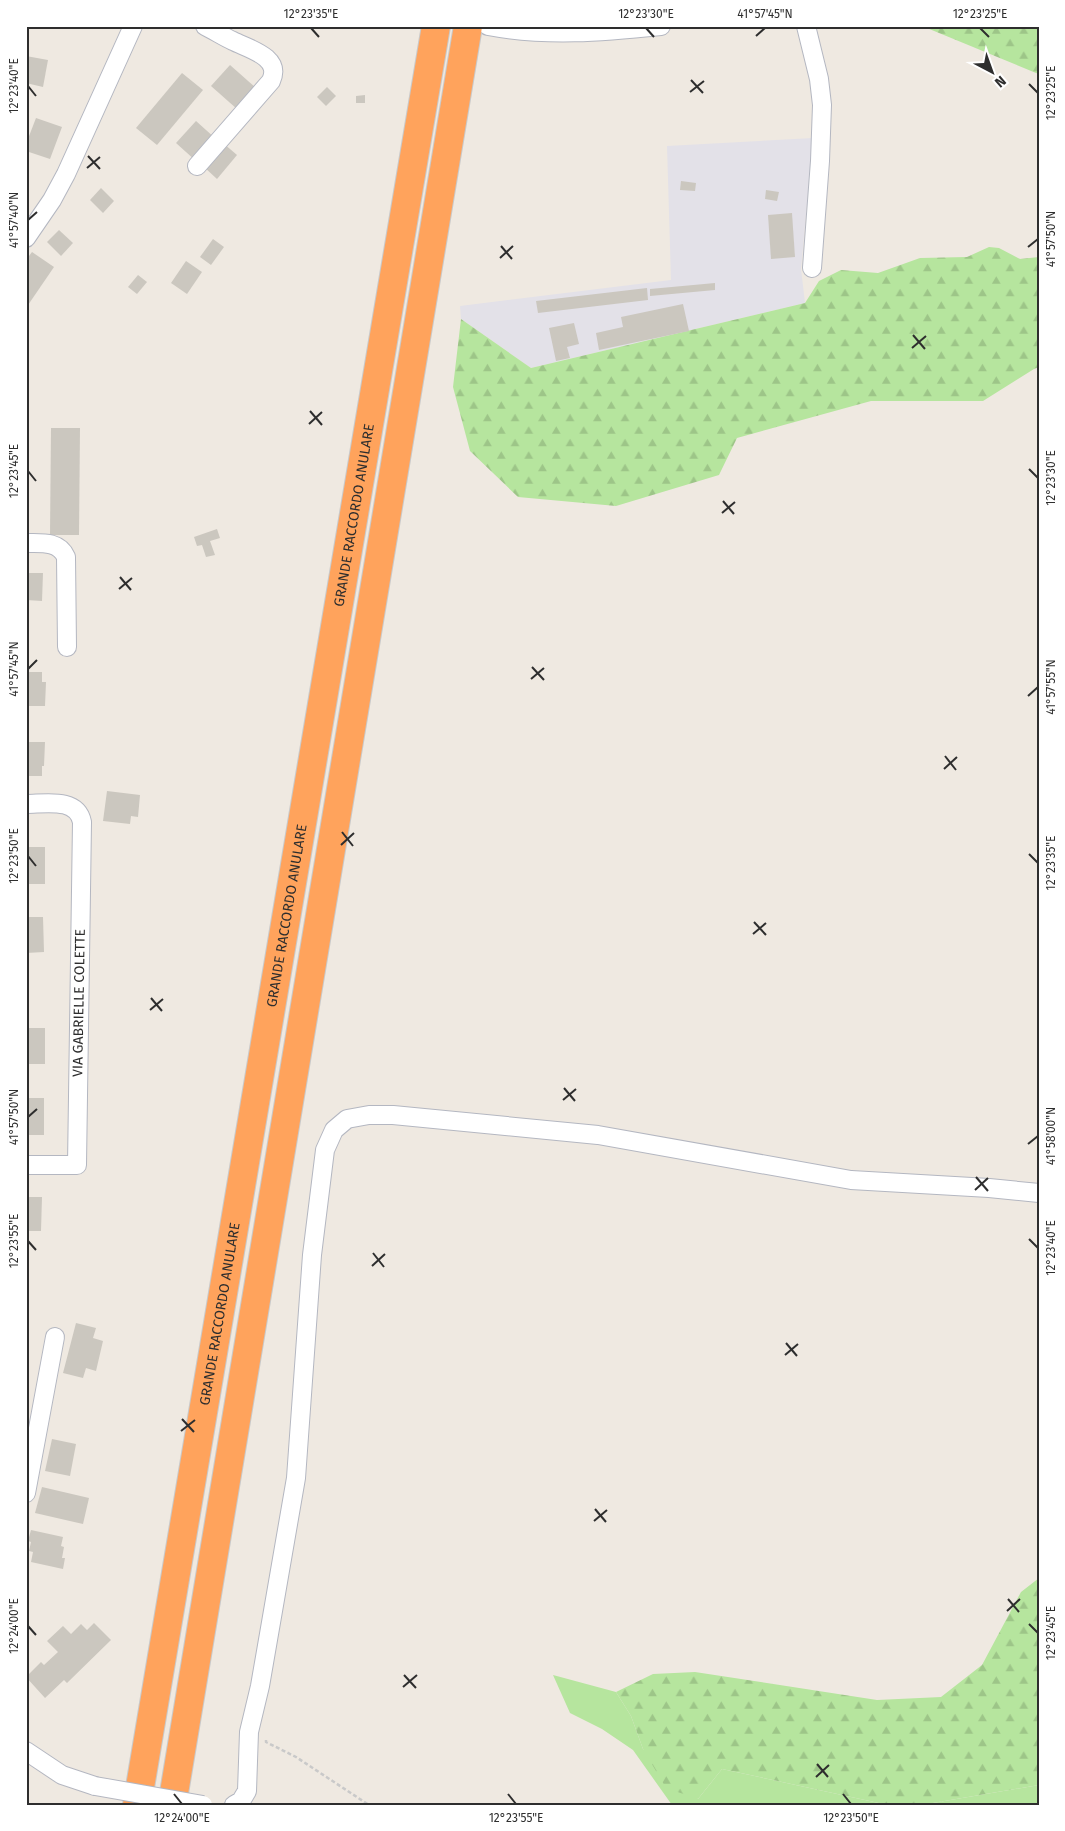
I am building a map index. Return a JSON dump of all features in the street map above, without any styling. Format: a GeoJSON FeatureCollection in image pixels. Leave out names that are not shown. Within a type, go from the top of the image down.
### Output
{"type":"FeatureCollection","features":[{"type":"Feature","properties":{"kind":"highway","name":"GRANDE RACCORDO ANULARE"},"geometry":{"type":"LineString","coordinates":[[137,1805],[436,26]]}},
{"type":"Feature","properties":{"kind":"highway"},"geometry":{"type":"LineString","coordinates":[[172,1805],[468,26]]}},
{"type":"Feature","properties":{"kind":"street"},"geometry":{"type":"LineString","coordinates":[[26,238],[52,200],[66,174],[133,26]]}},
{"type":"Feature","properties":{"kind":"street"},"geometry":{"type":"LineString","coordinates":[[197,166],[271,81],[273,74],[271,64],[262,55],[205,26]]}},
{"type":"Feature","properties":{"kind":"street"},"geometry":{"type":"LineString","coordinates":[[488,26],[574,34],[661,26]]}},
{"type":"Feature","properties":{"kind":"street"},"geometry":{"type":"LineString","coordinates":[[806,26],[819,79],[822,104],[812,268]]}},
{"type":"Feature","properties":{"kind":"street"},"geometry":{"type":"LineString","coordinates":[[26,543],[51,544],[61,549],[66,557],[67,647]]}},
{"type":"Feature","properties":{"kind":"street","name":"VIA GABRIELLE COLETTE"},"geometry":{"type":"LineString","coordinates":[[26,804],[68,805],[80,814],[82,822],[77,1165],[26,1165]]}},
{"type":"Feature","properties":{"kind":"street"},"geometry":{"type":"LineString","coordinates":[[234,1805],[240,1802],[247,1791],[249,1732],[260,1686],[296,1478],[312,1255],[325,1150],[334,1130],[347,1119],[369,1115],[393,1115],[598,1135],[851,1180],[989,1188],[1039,1193]]}},
{"type":"Feature","properties":{"kind":"street"},"geometry":{"type":"LineString","coordinates":[[26,1493],[55,1338]]}},
{"type":"Feature","properties":{"kind":"street"},"geometry":{"type":"LineString","coordinates":[[26,1751],[62,1775],[95,1786],[203,1805]]}},
{"type":"Feature","properties":{"kind":"path"},"geometry":{"type":"LineString","coordinates":[[266,1736],[266,1742],[296,1757],[369,1805]]}},
{"type":"Feature","properties":{"kind":"shaded area"},"geometry":{"type":"Polygon","coordinates":[[[813,138],[801,269],[805,303],[531,368],[461,319],[460,306],[671,280],[667,146],[813,138]]]}},
{"type":"Feature","properties":{"kind":"green space"},"geometry":{"type":"Polygon","coordinates":[[[922,26],[1039,26],[1039,74],[1036,73],[922,26]]]}},
{"type":"Feature","properties":{"kind":"green space"},"geometry":{"type":"Polygon","coordinates":[[[989,247],[999,248],[1020,259],[1039,257],[1039,367],[983,401],[871,401],[737,438],[719,475],[616,506],[518,497],[470,451],[453,387],[461,319],[531,368],[805,303],[819,281],[841,270],[878,273],[920,258],[967,257],[989,247]]]}},
{"type":"Feature","properties":{"kind":"green space"},"geometry":{"type":"Polygon","coordinates":[[[1039,1578],[1039,1785],[921,1805],[888,1805],[722,1769],[698,1799],[666,1788],[643,1749],[631,1716],[616,1692],[653,1674],[695,1672],[877,1700],[941,1697],[982,1665],[1021,1592],[1039,1578]]]}},
{"type":"Feature","properties":{"kind":"green space"},"geometry":{"type":"Polygon","coordinates":[[[553,1675],[616,1692],[631,1716],[643,1749],[698,1799],[722,1769],[888,1805],[672,1805],[633,1750],[602,1729],[570,1713],[553,1675]]]}},
{"type":"Feature","properties":{"kind":"green space"},"geometry":{"type":"Polygon","coordinates":[[[1039,1785],[1039,1804],[1037,1805],[921,1805],[1039,1785]]]}},
{"type":"Feature","properties":{"kind":"building"},"geometry":{"type":"Polygon","coordinates":[[[26,56],[48,60],[43,87],[26,83],[26,56]]]}},
{"type":"Feature","properties":{"kind":"building"},"geometry":{"type":"Polygon","coordinates":[[[230,65],[256,88],[237,109],[211,86],[230,65]]]}},
{"type":"Feature","properties":{"kind":"building"},"geometry":{"type":"Polygon","coordinates":[[[182,73],[203,90],[157,145],[136,128],[182,73]]]}},
{"type":"Feature","properties":{"kind":"building"},"geometry":{"type":"Polygon","coordinates":[[[327,87],[336,96],[326,106],[317,97],[327,87]]]}},
{"type":"Feature","properties":{"kind":"building"},"geometry":{"type":"Polygon","coordinates":[[[365,95],[365,103],[356,103],[356,96],[365,95]]]}},
{"type":"Feature","properties":{"kind":"building"},"geometry":{"type":"Polygon","coordinates":[[[36,118],[62,127],[50,159],[26,151],[26,144],[36,118]]]}},
{"type":"Feature","properties":{"kind":"building"},"geometry":{"type":"Polygon","coordinates":[[[196,121],[216,139],[196,161],[176,143],[196,121]]]}},
{"type":"Feature","properties":{"kind":"building"},"geometry":{"type":"Polygon","coordinates":[[[223,143],[237,155],[217,179],[203,166],[223,143]]]}},
{"type":"Feature","properties":{"kind":"building"},"geometry":{"type":"Polygon","coordinates":[[[681,181],[696,183],[695,191],[680,190],[681,181]]]}},
{"type":"Feature","properties":{"kind":"building"},"geometry":{"type":"Polygon","coordinates":[[[101,188],[114,201],[103,213],[90,200],[101,188]]]}},
{"type":"Feature","properties":{"kind":"building"},"geometry":{"type":"Polygon","coordinates":[[[766,190],[779,192],[777,201],[765,199],[766,190]]]}},
{"type":"Feature","properties":{"kind":"building"},"geometry":{"type":"Polygon","coordinates":[[[792,213],[795,257],[771,259],[768,215],[792,213]]]}},
{"type":"Feature","properties":{"kind":"building"},"geometry":{"type":"Polygon","coordinates":[[[59,230],[73,243],[61,256],[47,242],[59,230]]]}},
{"type":"Feature","properties":{"kind":"building"},"geometry":{"type":"Polygon","coordinates":[[[213,239],[224,247],[211,265],[200,257],[213,239]]]}},
{"type":"Feature","properties":{"kind":"building"},"geometry":{"type":"Polygon","coordinates":[[[32,252],[54,267],[26,308],[26,260],[32,252]]]}},
{"type":"Feature","properties":{"kind":"building"},"geometry":{"type":"Polygon","coordinates":[[[186,261],[202,272],[187,294],[171,283],[186,261]]]}},
{"type":"Feature","properties":{"kind":"building"},"geometry":{"type":"Polygon","coordinates":[[[138,275],[147,282],[137,294],[128,287],[138,275]]]}},
{"type":"Feature","properties":{"kind":"building"},"geometry":{"type":"Polygon","coordinates":[[[715,283],[715,290],[650,296],[650,289],[715,283]]]}},
{"type":"Feature","properties":{"kind":"building"},"geometry":{"type":"Polygon","coordinates":[[[647,288],[648,300],[538,313],[536,301],[647,288]]]}},
{"type":"Feature","properties":{"kind":"building"},"geometry":{"type":"Polygon","coordinates":[[[683,304],[689,331],[599,350],[596,333],[623,327],[621,317],[683,304]]]}},
{"type":"Feature","properties":{"kind":"building"},"geometry":{"type":"Polygon","coordinates":[[[574,323],[579,344],[567,347],[570,358],[556,361],[549,328],[574,323]]]}},
{"type":"Feature","properties":{"kind":"building"},"geometry":{"type":"Polygon","coordinates":[[[51,428],[80,428],[79,535],[50,535],[51,428]]]}},
{"type":"Feature","properties":{"kind":"building"},"geometry":{"type":"Polygon","coordinates":[[[217,529],[220,538],[210,541],[215,555],[206,557],[202,545],[197,546],[194,537],[217,529]]]}},
{"type":"Feature","properties":{"kind":"building"},"geometry":{"type":"Polygon","coordinates":[[[26,573],[43,573],[42,601],[26,600],[26,573]]]}},
{"type":"Feature","properties":{"kind":"building"},"geometry":{"type":"Polygon","coordinates":[[[26,672],[42,672],[42,682],[46,682],[45,706],[26,706],[26,672]]]}},
{"type":"Feature","properties":{"kind":"building"},"geometry":{"type":"Polygon","coordinates":[[[26,742],[45,742],[42,776],[26,776],[26,742]]]}},
{"type":"Feature","properties":{"kind":"building"},"geometry":{"type":"Polygon","coordinates":[[[107,791],[140,795],[138,817],[131,816],[130,824],[103,821],[107,791]]]}},
{"type":"Feature","properties":{"kind":"building"},"geometry":{"type":"Polygon","coordinates":[[[26,847],[45,847],[45,884],[26,884],[26,847]]]}},
{"type":"Feature","properties":{"kind":"building"},"geometry":{"type":"Polygon","coordinates":[[[26,917],[43,917],[44,952],[26,953],[26,917]]]}},
{"type":"Feature","properties":{"kind":"building"},"geometry":{"type":"Polygon","coordinates":[[[26,1028],[45,1028],[45,1064],[26,1064],[26,1028]]]}},
{"type":"Feature","properties":{"kind":"building"},"geometry":{"type":"Polygon","coordinates":[[[26,1098],[44,1098],[44,1135],[26,1135],[26,1098]]]}},
{"type":"Feature","properties":{"kind":"building"},"geometry":{"type":"Polygon","coordinates":[[[26,1197],[42,1197],[41,1231],[26,1231],[26,1197]]]}},
{"type":"Feature","properties":{"kind":"building"},"geometry":{"type":"Polygon","coordinates":[[[76,1323],[96,1328],[93,1338],[103,1341],[96,1371],[86,1368],[83,1378],[63,1373],[76,1323]]]}},
{"type":"Feature","properties":{"kind":"building"},"geometry":{"type":"Polygon","coordinates":[[[52,1439],[76,1444],[70,1476],[45,1471],[52,1439]]]}},
{"type":"Feature","properties":{"kind":"building"},"geometry":{"type":"Polygon","coordinates":[[[42,1487],[89,1498],[83,1524],[35,1513],[42,1487]]]}},
{"type":"Feature","properties":{"kind":"building"},"geometry":{"type":"Polygon","coordinates":[[[31,1530],[63,1537],[61,1546],[64,1547],[62,1558],[65,1558],[63,1569],[31,1562],[33,1552],[29,1551],[31,1542],[28,1541],[31,1530]]]}},
{"type":"Feature","properties":{"kind":"building"},"geometry":{"type":"Polygon","coordinates":[[[94,1623],[111,1640],[67,1683],[64,1680],[45,1698],[26,1677],[41,1662],[44,1665],[58,1652],[47,1641],[63,1626],[71,1634],[81,1624],[87,1630],[94,1623]]]}}]}
